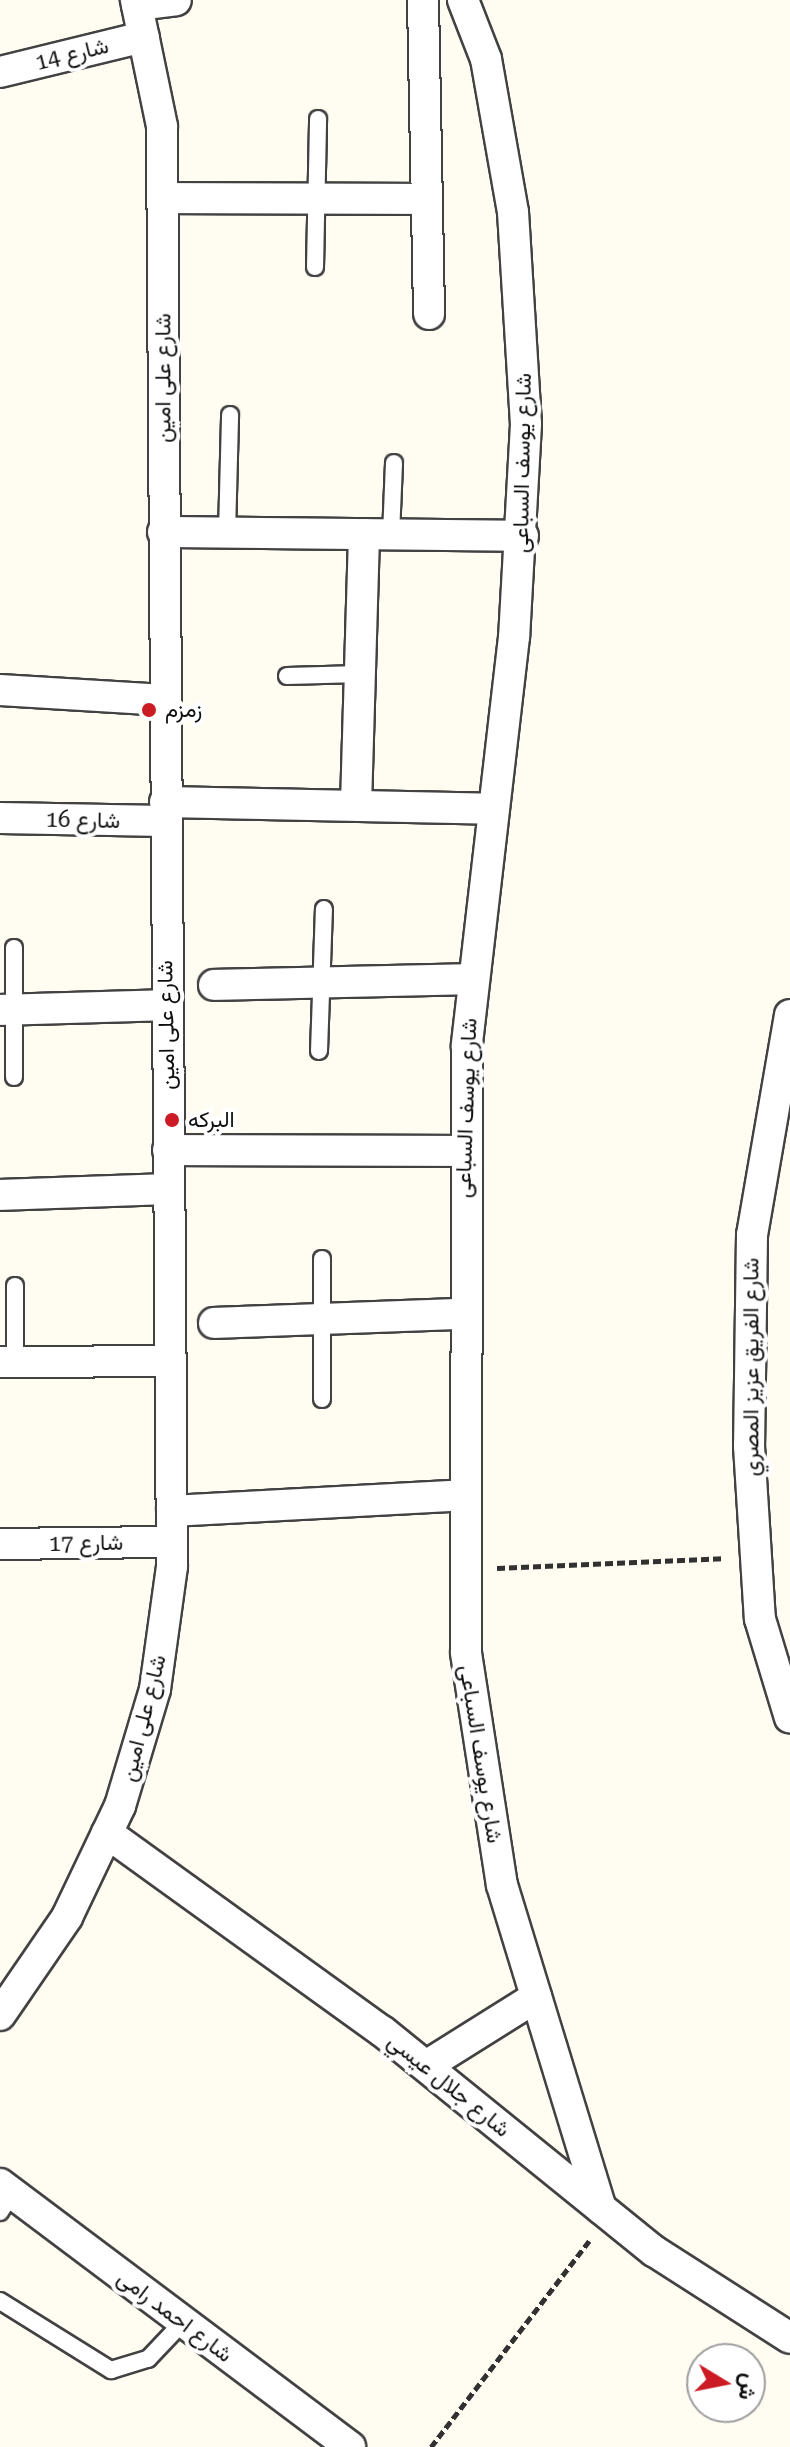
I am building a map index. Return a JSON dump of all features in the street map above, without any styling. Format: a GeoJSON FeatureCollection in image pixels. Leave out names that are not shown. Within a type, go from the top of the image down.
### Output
{"type":"FeatureCollection","features":[{"type":"Feature","properties":{"kind":"street"},"geometry":{"type":"LineString","coordinates":[[136,2],[176,0]]}},
{"type":"Feature","properties":{"kind":"street"},"geometry":{"type":"LineString","coordinates":[[423,0],[429,314]]}},
{"type":"Feature","properties":{"kind":"street","name":"شارع يوسف السباعى"},"geometry":{"type":"LineString","coordinates":[[463,0],[486,59],[513,212],[526,409],[523,536],[473,979],[464,1151],[464,1569],[479,1770],[536,1997],[605,2211]]}},
{"type":"Feature","properties":{"kind":"street","name":"شارع على امين"},"geometry":{"type":"LineString","coordinates":[[0,2015],[67,1917],[107,1833],[155,1689],[172,1542],[165,1005],[162,126],[136,2]]}},
{"type":"Feature","properties":{"kind":"street","name":"شارع 14"},"geometry":{"type":"LineString","coordinates":[[0,72],[144,37]]}},
{"type":"Feature","properties":{"kind":"street"},"geometry":{"type":"LineString","coordinates":[[163,198],[426,199]]}},
{"type":"Feature","properties":{"kind":"street"},"geometry":{"type":"LineString","coordinates":[[163,532],[523,536]]}},
{"type":"Feature","properties":{"kind":"street"},"geometry":{"type":"LineString","coordinates":[[356,805],[360,674],[377,534]]}},
{"type":"Feature","properties":{"kind":"street"},"geometry":{"type":"LineString","coordinates":[[0,690],[165,700]]}},
{"type":"Feature","properties":{"kind":"street","name":"شارع 16"},"geometry":{"type":"LineString","coordinates":[[0,818],[356,805],[492,809]]}},
{"type":"Feature","properties":{"kind":"street"},"geometry":{"type":"LineString","coordinates":[[214,985],[473,979]]}},
{"type":"Feature","properties":{"kind":"street"},"geometry":{"type":"LineString","coordinates":[[7,1010],[165,1005]]}},
{"type":"Feature","properties":{"kind":"street","name":"شارع الفريق عزيز المصري"},"geometry":{"type":"LineString","coordinates":[[790,1015],[752,1235],[749,1446],[760,1619],[790,1718]]}},
{"type":"Feature","properties":{"kind":"street"},"geometry":{"type":"LineString","coordinates":[[168,1150],[464,1151]]}},
{"type":"Feature","properties":{"kind":"street"},"geometry":{"type":"LineString","coordinates":[[0,1195],[168,1189]]}},
{"type":"Feature","properties":{"kind":"street"},"geometry":{"type":"LineString","coordinates":[[214,1323],[462,1314]]}},
{"type":"Feature","properties":{"kind":"street"},"geometry":{"type":"LineString","coordinates":[[7,1362],[170,1361]]}},
{"type":"Feature","properties":{"kind":"street"},"geometry":{"type":"LineString","coordinates":[[172,1511],[463,1495]]}},
{"type":"Feature","properties":{"kind":"street","name":"شارع 17"},"geometry":{"type":"LineString","coordinates":[[0,1544],[172,1542]]}},
{"type":"Feature","properties":{"kind":"street","name":"شارع جلال عيسي"},"geometry":{"type":"LineString","coordinates":[[107,1833],[426,2066],[605,2211],[790,2338]]}},
{"type":"Feature","properties":{"kind":"street"},"geometry":{"type":"LineString","coordinates":[[426,2066],[536,1997]]}},
{"type":"Feature","properties":{"kind":"street","name":"شارع احمد رامى"},"geometry":{"type":"LineString","coordinates":[[4,2196],[183,2322],[350,2447]]}},
{"type":"Feature","properties":{"kind":"lane"},"geometry":{"type":"LineString","coordinates":[[315,267],[318,119]]}},
{"type":"Feature","properties":{"kind":"lane"},"geometry":{"type":"LineString","coordinates":[[227,533],[230,415]]}},
{"type":"Feature","properties":{"kind":"lane"},"geometry":{"type":"LineString","coordinates":[[377,534],[394,463]]}},
{"type":"Feature","properties":{"kind":"lane"},"geometry":{"type":"LineString","coordinates":[[287,676],[360,674]]}},
{"type":"Feature","properties":{"kind":"lane"},"geometry":{"type":"LineString","coordinates":[[319,1051],[324,909]]}},
{"type":"Feature","properties":{"kind":"lane"},"geometry":{"type":"LineString","coordinates":[[14,948],[7,1010],[14,1077]]}},
{"type":"Feature","properties":{"kind":"lane"},"geometry":{"type":"LineString","coordinates":[[322,1259],[322,1399]]}},
{"type":"Feature","properties":{"kind":"lane"},"geometry":{"type":"LineString","coordinates":[[7,1362],[15,1286]]}},
{"type":"Feature","properties":{"kind":"lane"},"geometry":{"type":"LineString","coordinates":[[0,2301],[111,2370],[148,2359],[183,2322]]}},
{"type":"Feature","properties":{"kind":"path"},"geometry":{"type":"LineString","coordinates":[[464,1569],[756,1557]]}},
{"type":"Feature","properties":{"kind":"path"},"geometry":{"type":"LineString","coordinates":[[431,2447],[605,2211]]}},
{"type":"Feature","properties":{"kind":"place","name":"زمزم"},"geometry":{"type":"Point","coordinates":[149,710]}},
{"type":"Feature","properties":{"kind":"place","name":"البركه"},"geometry":{"type":"Point","coordinates":[172,1120]}}]}
